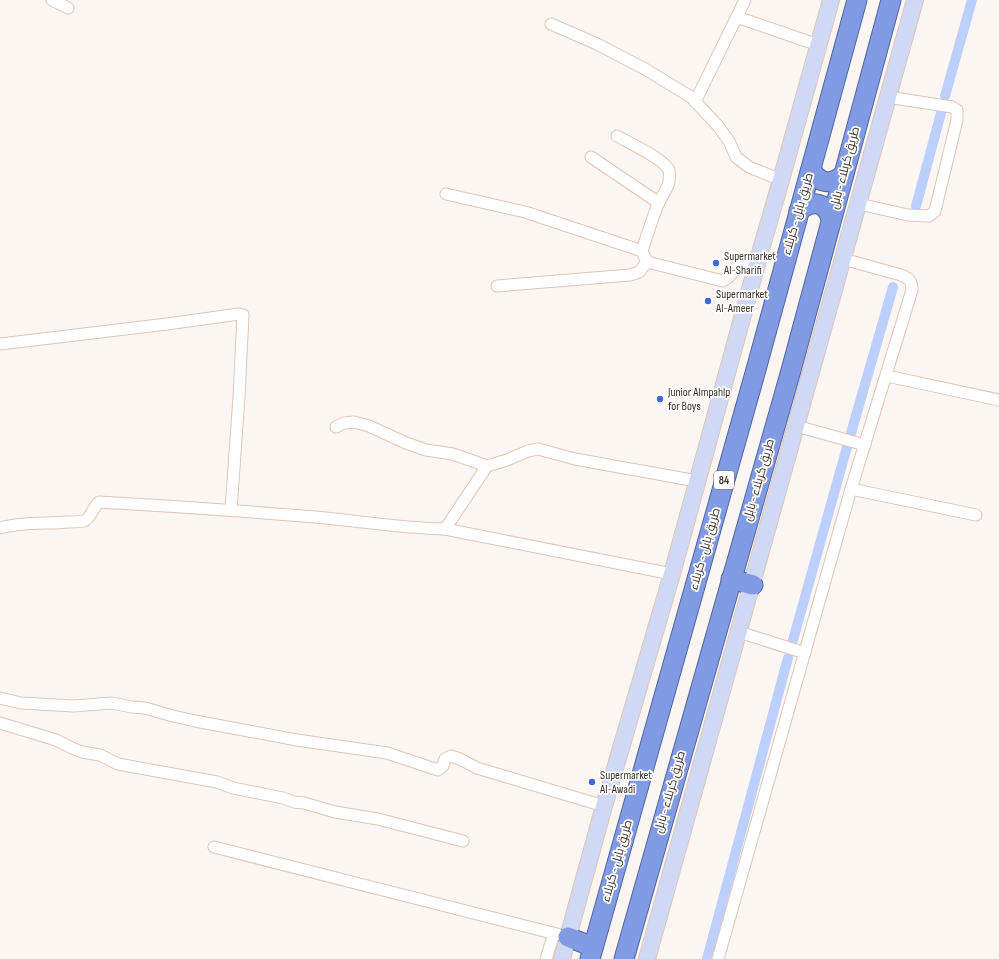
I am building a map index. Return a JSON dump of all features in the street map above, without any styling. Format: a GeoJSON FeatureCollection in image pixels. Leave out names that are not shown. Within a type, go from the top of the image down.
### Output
{"type":"FeatureCollection","features":[{"type":"Feature","properties":{"kind":"highway","name":"طريق بابل - كربلاء"},"geometry":{"type":"LineString","coordinates":[[591,953],[755,374],[857,0]]}},
{"type":"Feature","properties":{"kind":"highway","name":"طريق كربلاء - بابل"},"geometry":{"type":"LineString","coordinates":[[624,959],[788,381],[891,0]]}},
{"type":"Feature","properties":{"kind":"highway"},"geometry":{"type":"LineString","coordinates":[[811,169],[815,176],[826,182],[838,179],[844,174]]}},
{"type":"Feature","properties":{"kind":"highway"},"geometry":{"type":"LineString","coordinates":[[799,211],[805,205],[814,203],[822,205],[828,211],[831,219]]}},
{"type":"Feature","properties":{"kind":"highway"},"geometry":{"type":"LineString","coordinates":[[731,579],[753,585]]}},
{"type":"Feature","properties":{"kind":"highway"},"geometry":{"type":"LineString","coordinates":[[561,935],[591,953]]}},
{"type":"Feature","properties":{"kind":"main road"},"geometry":{"type":"LineString","coordinates":[[562,959],[561,935],[604,806],[672,574],[831,0]]}},
{"type":"Feature","properties":{"kind":"main road"},"geometry":{"type":"LineString","coordinates":[[647,959],[753,585],[914,0]]}},
{"type":"Feature","properties":{"kind":"street"},"geometry":{"type":"LineString","coordinates":[[52,0],[68,8]]}},
{"type":"Feature","properties":{"kind":"street"},"geometry":{"type":"LineString","coordinates":[[695,102],[745,0]]}},
{"type":"Feature","properties":{"kind":"street"},"geometry":{"type":"LineString","coordinates":[[735,21],[740,18],[818,45]]}},
{"type":"Feature","properties":{"kind":"street"},"geometry":{"type":"LineString","coordinates":[[551,24],[597,44],[645,69],[691,98],[718,126],[729,141],[736,157],[749,167],[781,180]]}},
{"type":"Feature","properties":{"kind":"street"},"geometry":{"type":"LineString","coordinates":[[858,204],[908,215],[929,216],[935,211],[957,120],[957,110],[952,107],[888,97]]}},
{"type":"Feature","properties":{"kind":"street"},"geometry":{"type":"LineString","coordinates":[[617,136],[650,154],[663,163],[669,170],[669,182],[667,189],[659,203],[648,229],[642,251],[647,262]]}},
{"type":"Feature","properties":{"kind":"street"},"geometry":{"type":"LineString","coordinates":[[591,157],[659,203]]}},
{"type":"Feature","properties":{"kind":"street"},"geometry":{"type":"LineString","coordinates":[[446,194],[525,212],[642,251]]}},
{"type":"Feature","properties":{"kind":"street"},"geometry":{"type":"LineString","coordinates":[[647,262],[723,281],[729,278],[738,264],[748,259],[758,260]]}},
{"type":"Feature","properties":{"kind":"street"},"geometry":{"type":"LineString","coordinates":[[718,959],[851,489],[911,298],[911,282],[908,278],[843,259]]}},
{"type":"Feature","properties":{"kind":"street"},"geometry":{"type":"LineString","coordinates":[[497,286],[630,275],[639,272],[647,262]]}},
{"type":"Feature","properties":{"kind":"street"},"geometry":{"type":"LineString","coordinates":[[0,344],[239,314],[243,315],[231,510]]}},
{"type":"Feature","properties":{"kind":"street"},"geometry":{"type":"LineString","coordinates":[[887,376],[999,400]]}},
{"type":"Feature","properties":{"kind":"street"},"geometry":{"type":"LineString","coordinates":[[336,427],[344,423],[354,422],[369,426],[406,443],[426,450],[453,454],[487,466],[507,460],[519,454],[538,449],[575,458],[698,481]]}},
{"type":"Feature","properties":{"kind":"street"},"geometry":{"type":"LineString","coordinates":[[796,426],[865,445]]}},
{"type":"Feature","properties":{"kind":"street"},"geometry":{"type":"LineString","coordinates":[[445,530],[487,466]]}},
{"type":"Feature","properties":{"kind":"street"},"geometry":{"type":"LineString","coordinates":[[851,489],[976,515]]}},
{"type":"Feature","properties":{"kind":"street"},"geometry":{"type":"LineString","coordinates":[[0,528],[15,525],[83,521],[88,518],[94,506],[99,502],[231,510],[445,530],[672,574]]}},
{"type":"Feature","properties":{"kind":"street"},"geometry":{"type":"LineString","coordinates":[[739,632],[805,653]]}},
{"type":"Feature","properties":{"kind":"street"},"geometry":{"type":"LineString","coordinates":[[0,698],[21,703],[73,706],[112,703],[132,708],[145,708],[195,721],[297,740],[387,753],[438,770],[443,766],[445,759],[451,756],[477,768],[604,806]]}},
{"type":"Feature","properties":{"kind":"street"},"geometry":{"type":"LineString","coordinates":[[0,723],[25,732],[56,740],[82,752],[100,755],[118,764],[217,782],[234,788],[284,798],[294,802],[304,803],[335,812],[378,819],[462,841]]}},
{"type":"Feature","properties":{"kind":"street"},"geometry":{"type":"LineString","coordinates":[[214,847],[561,935],[546,959]]}},
{"type":"Feature","properties":{"kind":"waterway"},"geometry":{"type":"LineString","coordinates":[[945,96],[972,0]]}},
{"type":"Feature","properties":{"kind":"waterway"},"geometry":{"type":"LineString","coordinates":[[916,206],[941,113]]}},
{"type":"Feature","properties":{"kind":"waterway"},"geometry":{"type":"LineString","coordinates":[[851,433],[893,287]]}},
{"type":"Feature","properties":{"kind":"waterway"},"geometry":{"type":"LineString","coordinates":[[793,640],[847,447]]}},
{"type":"Feature","properties":{"kind":"waterway"},"geometry":{"type":"LineString","coordinates":[[707,959],[788,658]]}},
{"type":"Feature","properties":{"kind":"place","name":"Supermarket Al-Sharifi"},"geometry":{"type":"Point","coordinates":[716,263]}},
{"type":"Feature","properties":{"kind":"place","name":"Supermarket Al-Ameer"},"geometry":{"type":"Point","coordinates":[708,301]}},
{"type":"Feature","properties":{"kind":"place","name":"Junior Almpahlp for Boys"},"geometry":{"type":"Point","coordinates":[660,399]}},
{"type":"Feature","properties":{"kind":"place","name":"Supermarket Al-Awadi"},"geometry":{"type":"Point","coordinates":[592,782]}}]}
